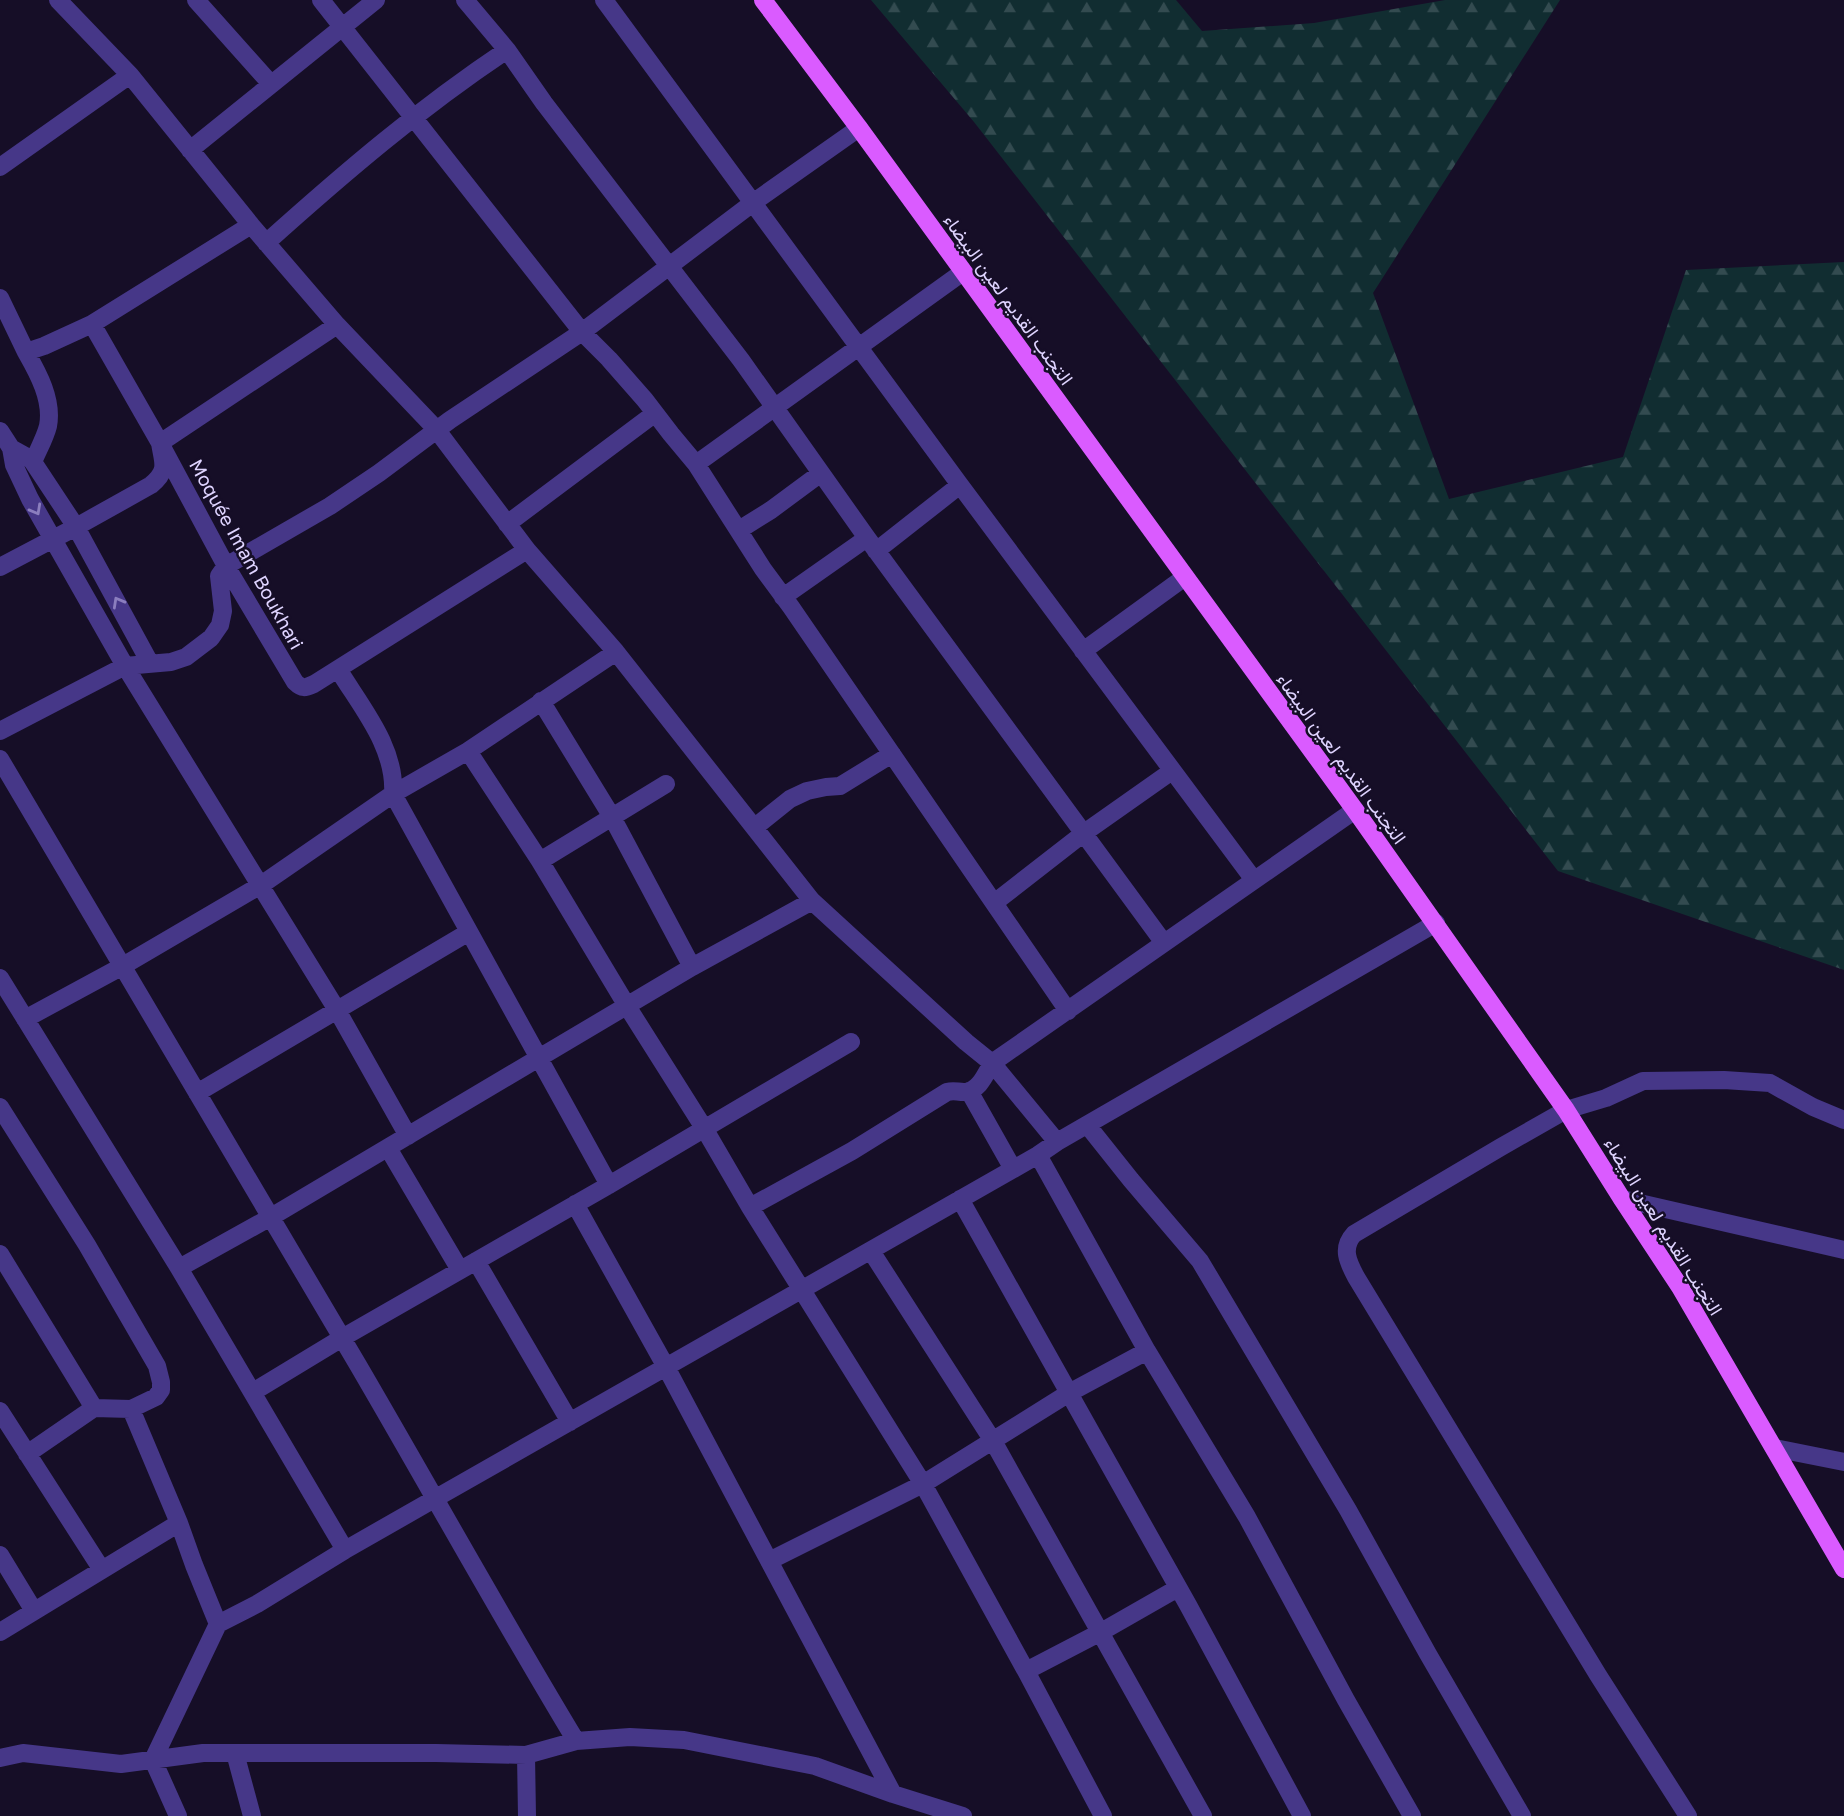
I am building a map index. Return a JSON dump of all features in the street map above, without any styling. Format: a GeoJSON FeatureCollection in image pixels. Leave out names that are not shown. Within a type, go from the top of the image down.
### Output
{"type":"FeatureCollection","features":[{"type":"Feature","properties":{"kind":"main road","name":"التجنب القديم لعين البيضاء"},"geometry":{"type":"LineString","coordinates":[[763,0],[1355,810],[1566,1110],[1680,1287],[1844,1569]]}},
{"type":"Feature","properties":{"kind":"street"},"geometry":{"type":"LineString","coordinates":[[58,0],[130,75],[251,225],[337,325],[436,429],[527,550],[616,652],[812,901],[992,1063],[1057,1142]]}},
{"type":"Feature","properties":{"kind":"street"},"geometry":{"type":"LineString","coordinates":[[196,0],[271,84]]}},
{"type":"Feature","properties":{"kind":"street"},"geometry":{"type":"LineString","coordinates":[[321,0],[582,332],[645,400],[696,464],[763,569],[1068,1011]]}},
{"type":"Feature","properties":{"kind":"street"},"geometry":{"type":"LineString","coordinates":[[191,150],[376,0]]}},
{"type":"Feature","properties":{"kind":"street"},"geometry":{"type":"LineString","coordinates":[[465,0],[507,50],[544,103],[775,407],[872,545],[1164,943]]}},
{"type":"Feature","properties":{"kind":"street"},"geometry":{"type":"LineString","coordinates":[[604,0],[1254,880]]}},
{"type":"Feature","properties":{"kind":"street"},"geometry":{"type":"LineString","coordinates":[[266,243],[335,181],[413,117],[507,50]]}},
{"type":"Feature","properties":{"kind":"street"},"geometry":{"type":"LineString","coordinates":[[0,167],[130,75]]}},
{"type":"Feature","properties":{"kind":"street"},"geometry":{"type":"LineString","coordinates":[[0,731],[125,666],[172,662],[186,656],[211,638],[220,625],[223,611],[219,576],[226,566],[330,506],[379,473],[436,429],[582,332],[754,202],[859,128]]}},
{"type":"Feature","properties":{"kind":"street"},"geometry":{"type":"LineString","coordinates":[[26,352],[92,324],[251,225]]}},
{"type":"Feature","properties":{"kind":"street"},"geometry":{"type":"LineString","coordinates":[[696,464],[963,272]]}},
{"type":"Feature","properties":{"kind":"street"},"geometry":{"type":"LineString","coordinates":[[0,298],[35,367],[48,400],[49,422],[33,462]]}},
{"type":"Feature","properties":{"kind":"street","name":"Moquée Imam Boukhari"},"geometry":{"type":"LineString","coordinates":[[92,324],[226,566],[299,686],[306,688],[338,669],[527,550]]}},
{"type":"Feature","properties":{"kind":"street"},"geometry":{"type":"LineString","coordinates":[[0,567],[151,485],[159,479],[163,470],[160,443],[337,325]]}},
{"type":"Feature","properties":{"kind":"street"},"geometry":{"type":"LineString","coordinates":[[508,524],[654,414]]}},
{"type":"Feature","properties":{"kind":"street"},"geometry":{"type":"LineString","coordinates":[[0,431],[11,448],[19,477],[125,666],[337,1010],[408,1136]]}},
{"type":"Feature","properties":{"kind":"street"},"geometry":{"type":"LineString","coordinates":[[11,448],[33,462],[76,527],[150,663]]}},
{"type":"Feature","properties":{"kind":"street"},"geometry":{"type":"LineString","coordinates":[[739,530],[821,473]]}},
{"type":"Feature","properties":{"kind":"street"},"geometry":{"type":"LineString","coordinates":[[783,597],[872,545],[960,485]]}},
{"type":"Feature","properties":{"kind":"street"},"geometry":{"type":"LineString","coordinates":[[1083,651],[1185,577]]}},
{"type":"Feature","properties":{"kind":"street"},"geometry":{"type":"LineString","coordinates":[[25,1019],[121,967],[261,885],[393,794],[468,751],[616,652]]}},
{"type":"Feature","properties":{"kind":"street"},"geometry":{"type":"LineString","coordinates":[[338,669],[382,741],[393,772],[393,794],[609,1185]]}},
{"type":"Feature","properties":{"kind":"street"},"geometry":{"type":"LineString","coordinates":[[541,701],[612,817],[692,967]]}},
{"type":"Feature","properties":{"kind":"street"},"geometry":{"type":"LineString","coordinates":[[468,751],[540,861],[923,1484],[1102,1816]]}},
{"type":"Feature","properties":{"kind":"street"},"geometry":{"type":"LineString","coordinates":[[755,827],[790,799],[826,786],[840,786],[892,754]]}},
{"type":"Feature","properties":{"kind":"street"},"geometry":{"type":"LineString","coordinates":[[0,759],[436,1498],[576,1741]]}},
{"type":"Feature","properties":{"kind":"street"},"geometry":{"type":"LineString","coordinates":[[995,904],[1084,833],[1172,771]]}},
{"type":"Feature","properties":{"kind":"street"},"geometry":{"type":"LineString","coordinates":[[540,861],[666,784]]}},
{"type":"Feature","properties":{"kind":"street"},"geometry":{"type":"LineString","coordinates":[[751,1208],[947,1093],[956,1090],[969,1091],[979,1084],[992,1063],[1355,810]]}},
{"type":"Feature","properties":{"kind":"street"},"geometry":{"type":"LineString","coordinates":[[179,1268],[271,1217],[692,967],[812,901]]}},
{"type":"Feature","properties":{"kind":"street"},"geometry":{"type":"LineString","coordinates":[[178,1816],[153,1760],[218,1624],[1038,1156],[1057,1142],[1436,923]]}},
{"type":"Feature","properties":{"kind":"street"},"geometry":{"type":"LineString","coordinates":[[197,1093],[469,932]]}},
{"type":"Feature","properties":{"kind":"street"},"geometry":{"type":"LineString","coordinates":[[0,978],[179,1268],[345,1550]]}},
{"type":"Feature","properties":{"kind":"street"},"geometry":{"type":"LineString","coordinates":[[253,1392],[851,1042]]}},
{"type":"Feature","properties":{"kind":"street"},"geometry":{"type":"LineString","coordinates":[[1688,1816],[1598,1675],[1356,1277],[1346,1252],[1348,1241],[1354,1234],[1566,1110],[1606,1098],[1643,1081],[1724,1080],[1770,1083],[1813,1107],[1844,1120]]}},
{"type":"Feature","properties":{"kind":"street"},"geometry":{"type":"LineString","coordinates":[[969,1091],[1013,1169]]}},
{"type":"Feature","properties":{"kind":"street"},"geometry":{"type":"LineString","coordinates":[[0,1107],[87,1245],[157,1366],[161,1382],[161,1390],[156,1397],[131,1409],[94,1408],[27,1454]]}},
{"type":"Feature","properties":{"kind":"street"},"geometry":{"type":"LineString","coordinates":[[1088,1126],[1200,1261],[1348,1510],[1427,1654],[1522,1816]]}},
{"type":"Feature","properties":{"kind":"street"},"geometry":{"type":"LineString","coordinates":[[388,1148],[460,1270]]}},
{"type":"Feature","properties":{"kind":"street"},"geometry":{"type":"LineString","coordinates":[[1038,1156],[1147,1351],[1247,1517],[1412,1816]]}},
{"type":"Feature","properties":{"kind":"street"},"geometry":{"type":"LineString","coordinates":[[960,1199],[1302,1816]]}},
{"type":"Feature","properties":{"kind":"street"},"geometry":{"type":"LineString","coordinates":[[1622,1199],[1844,1250]]}},
{"type":"Feature","properties":{"kind":"street"},"geometry":{"type":"LineString","coordinates":[[575,1204],[666,1367],[893,1794]]}},
{"type":"Feature","properties":{"kind":"street"},"geometry":{"type":"LineString","coordinates":[[871,1251],[993,1441],[1203,1816]]}},
{"type":"Feature","properties":{"kind":"street"},"geometry":{"type":"LineString","coordinates":[[0,1254],[94,1408]]}},
{"type":"Feature","properties":{"kind":"street"},"geometry":{"type":"LineString","coordinates":[[476,1261],[570,1422]]}},
{"type":"Feature","properties":{"kind":"street"},"geometry":{"type":"LineString","coordinates":[[769,1561],[923,1484],[1069,1393],[1147,1351]]}},
{"type":"Feature","properties":{"kind":"street"},"geometry":{"type":"LineString","coordinates":[[131,1409],[218,1624]]}},
{"type":"Feature","properties":{"kind":"street"},"geometry":{"type":"LineString","coordinates":[[0,1411],[103,1570]]}},
{"type":"Feature","properties":{"kind":"street"},"geometry":{"type":"LineString","coordinates":[[1774,1448],[1842,1465]]}},
{"type":"Feature","properties":{"kind":"street"},"geometry":{"type":"LineString","coordinates":[[0,1632],[179,1523]]}},
{"type":"Feature","properties":{"kind":"street"},"geometry":{"type":"LineString","coordinates":[[0,1555],[34,1611]]}},
{"type":"Feature","properties":{"kind":"street"},"geometry":{"type":"LineString","coordinates":[[1026,1671],[1178,1588]]}},
{"type":"Feature","properties":{"kind":"street"},"geometry":{"type":"LineString","coordinates":[[0,1758],[23,1753],[121,1764],[203,1753],[526,1755],[576,1741],[630,1737],[684,1740],[815,1766],[962,1816]]}},
{"type":"Feature","properties":{"kind":"street"},"geometry":{"type":"LineString","coordinates":[[235,1753],[252,1816]]}},
{"type":"Feature","properties":{"kind":"street"},"geometry":{"type":"LineString","coordinates":[[526,1755],[527,1816]]}},
{"type":"Feature","properties":{"kind":"green space"},"geometry":{"type":"Polygon","coordinates":[[[871,0],[1176,0],[1202,31],[1314,23],[1445,0],[1560,0],[1373,293],[1449,499],[1623,457],[1686,270],[1844,262],[1844,970],[1558,871],[974,122],[871,0]]]}}]}
